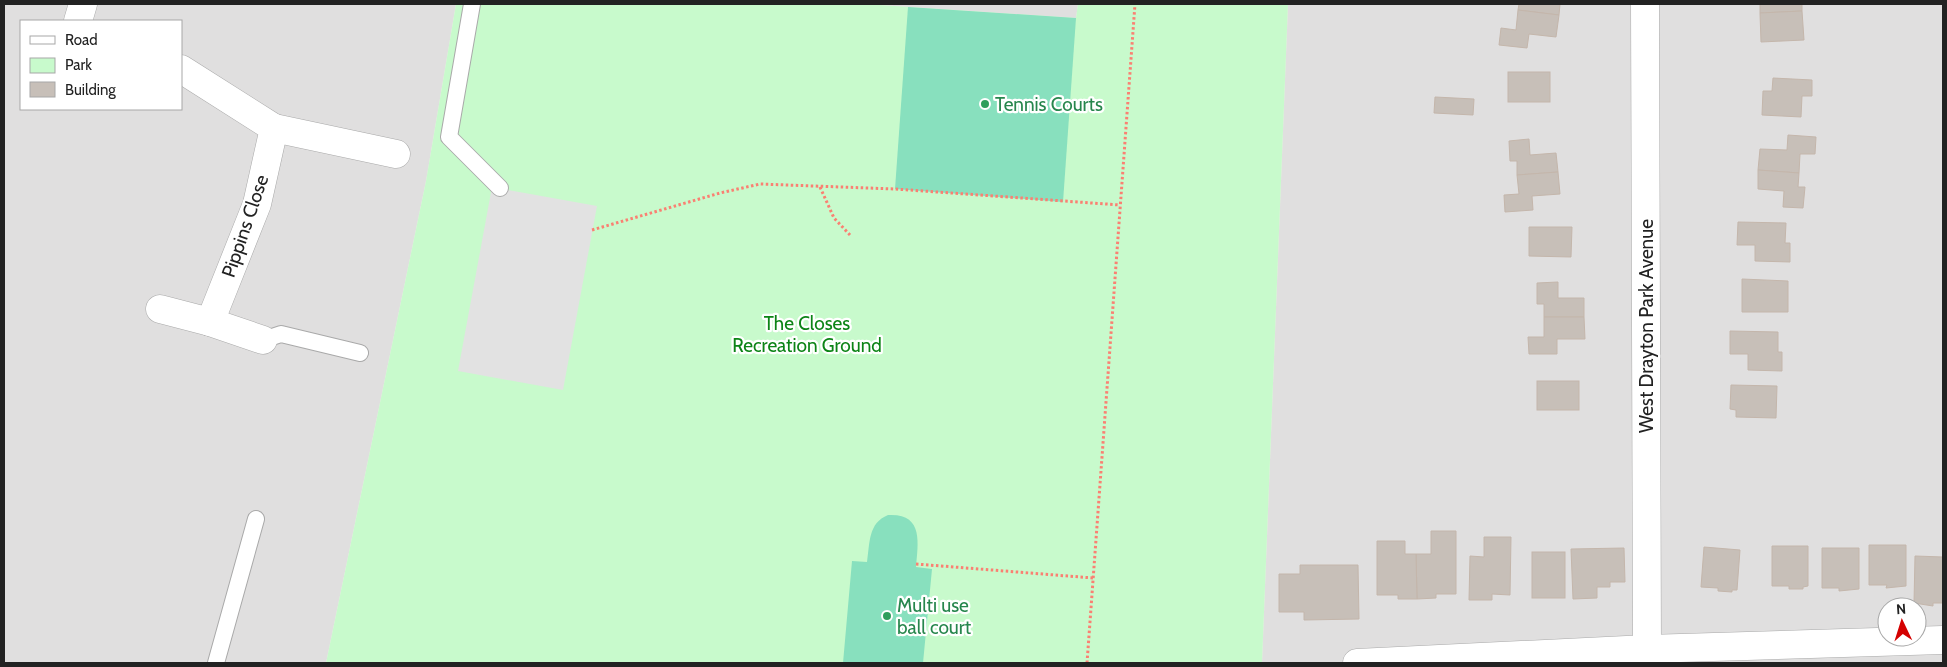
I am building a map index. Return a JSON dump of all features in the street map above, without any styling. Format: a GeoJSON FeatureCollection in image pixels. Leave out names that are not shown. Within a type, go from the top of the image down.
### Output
{"type":"FeatureCollection","features":[{"type":"Feature","properties":{"kind":"street"},"geometry":{"type":"LineString","coordinates":[[78,20],[83,4]]}},
{"type":"Feature","properties":{"kind":"street","name":"West Drayton Park Avenue"},"geometry":{"type":"LineString","coordinates":[[1646,4],[1647,649]]}},
{"type":"Feature","properties":{"kind":"street"},"geometry":{"type":"LineString","coordinates":[[182,70],[274,128],[396,154]]}},
{"type":"Feature","properties":{"kind":"street","name":"Pippins Close"},"geometry":{"type":"LineString","coordinates":[[210,322],[257,204],[274,128]]}},
{"type":"Feature","properties":{"kind":"street"},"geometry":{"type":"LineString","coordinates":[[160,309],[210,322],[263,340]]}},
{"type":"Feature","properties":{"kind":"street"},"geometry":{"type":"LineString","coordinates":[[1357,663],[1647,649],[1943,640]]}},
{"type":"Feature","properties":{"kind":"lane"},"geometry":{"type":"LineString","coordinates":[[472,4],[449,137],[500,188]]}},
{"type":"Feature","properties":{"kind":"lane"},"geometry":{"type":"LineString","coordinates":[[263,340],[281,334],[360,354]]}},
{"type":"Feature","properties":{"kind":"lane"},"geometry":{"type":"LineString","coordinates":[[216,663],[256,519]]}},
{"type":"Feature","properties":{"kind":"path"},"geometry":{"type":"LineString","coordinates":[[1087,663],[1135,4]]}},
{"type":"Feature","properties":{"kind":"path"},"geometry":{"type":"LineString","coordinates":[[592,230],[720,193],[760,184],[895,189],[1120,205]]}},
{"type":"Feature","properties":{"kind":"path"},"geometry":{"type":"LineString","coordinates":[[820,186],[830,212],[850,234]]}},
{"type":"Feature","properties":{"kind":"path"},"geometry":{"type":"LineString","coordinates":[[916,564],[1093,578]]}},
{"type":"Feature","properties":{"kind":"shaded area"},"geometry":{"type":"Polygon","coordinates":[[[4,4],[456,4],[426,181],[326,663],[4,663],[4,4]]]}},
{"type":"Feature","properties":{"kind":"shaded area"},"geometry":{"type":"Polygon","coordinates":[[[865,4],[1078,4],[1076,18],[865,4]]]}},
{"type":"Feature","properties":{"kind":"shaded area"},"geometry":{"type":"Polygon","coordinates":[[[1288,4],[1943,4],[1943,663],[1262,663],[1288,4]]]}},
{"type":"Feature","properties":{"kind":"shaded area"},"geometry":{"type":"Polygon","coordinates":[[[492,187],[597,206],[563,390],[458,371],[492,187]]]}},
{"type":"Feature","properties":{"kind":"green space","name":"The Closes Recreation Ground"},"geometry":{"type":"Polygon","coordinates":[[[456,4],[865,4],[1076,18],[1078,4],[1288,4],[1262,663],[326,663],[426,181],[456,4]]]}},
{"type":"Feature","properties":{"kind":"green space","name":"Tennis Courts"},"geometry":{"type":"Polygon","coordinates":[[[908,7],[1076,18],[1063,202],[895,189],[908,7]]]}},
{"type":"Feature","properties":{"kind":"green space","name":"Multi use ball court"},"geometry":{"type":"Polygon","coordinates":[[[888,515],[900,516],[908,519],[913,524],[918,539],[916,567],[932,569],[923,663],[843,663],[852,561],[867,562],[873,528],[881,519],[888,515]]]}},
{"type":"Feature","properties":{"kind":"building"},"geometry":{"type":"Polygon","coordinates":[[[1519,4],[1560,4],[1559,15],[1518,10],[1519,4]]]}},
{"type":"Feature","properties":{"kind":"building"},"geometry":{"type":"Polygon","coordinates":[[[1760,4],[1802,4],[1802,11],[1760,13],[1760,4]]]}},
{"type":"Feature","properties":{"kind":"building"},"geometry":{"type":"Polygon","coordinates":[[[1518,10],[1559,15],[1556,37],[1529,34],[1527,48],[1499,45],[1501,28],[1516,30],[1518,10]]]}},
{"type":"Feature","properties":{"kind":"building"},"geometry":{"type":"Polygon","coordinates":[[[1802,11],[1804,40],[1761,42],[1760,13],[1802,11]]]}},
{"type":"Feature","properties":{"kind":"building"},"geometry":{"type":"Polygon","coordinates":[[[1508,72],[1550,72],[1550,102],[1508,102],[1508,72]]]}},
{"type":"Feature","properties":{"kind":"building"},"geometry":{"type":"Polygon","coordinates":[[[1773,78],[1812,80],[1812,96],[1802,96],[1801,117],[1762,115],[1763,91],[1772,91],[1773,78]]]}},
{"type":"Feature","properties":{"kind":"building"},"geometry":{"type":"Polygon","coordinates":[[[1435,97],[1474,99],[1473,115],[1434,113],[1435,97]]]}},
{"type":"Feature","properties":{"kind":"building"},"geometry":{"type":"Polygon","coordinates":[[[1788,135],[1816,137],[1815,154],[1800,154],[1799,173],[1758,170],[1760,149],[1787,150],[1788,135]]]}},
{"type":"Feature","properties":{"kind":"building"},"geometry":{"type":"Polygon","coordinates":[[[1529,139],[1530,155],[1556,153],[1558,172],[1517,175],[1517,161],[1510,161],[1509,141],[1529,139]]]}},
{"type":"Feature","properties":{"kind":"building"},"geometry":{"type":"Polygon","coordinates":[[[1758,170],[1799,173],[1798,187],[1805,187],[1803,208],[1783,207],[1784,191],[1758,189],[1758,170]]]}},
{"type":"Feature","properties":{"kind":"building"},"geometry":{"type":"Polygon","coordinates":[[[1558,172],[1560,194],[1532,196],[1533,210],[1505,212],[1504,195],[1519,194],[1517,175],[1558,172]]]}},
{"type":"Feature","properties":{"kind":"building"},"geometry":{"type":"Polygon","coordinates":[[[1738,222],[1786,223],[1785,243],[1790,243],[1790,262],[1755,261],[1755,245],[1737,245],[1738,222]]]}},
{"type":"Feature","properties":{"kind":"building"},"geometry":{"type":"Polygon","coordinates":[[[1529,227],[1572,227],[1571,257],[1529,256],[1529,227]]]}},
{"type":"Feature","properties":{"kind":"building"},"geometry":{"type":"Polygon","coordinates":[[[1742,279],[1788,281],[1788,312],[1742,312],[1742,279]]]}},
{"type":"Feature","properties":{"kind":"building"},"geometry":{"type":"Polygon","coordinates":[[[1558,282],[1558,298],[1584,298],[1584,317],[1544,317],[1544,304],[1537,304],[1537,283],[1558,282]]]}},
{"type":"Feature","properties":{"kind":"building"},"geometry":{"type":"Polygon","coordinates":[[[1544,317],[1584,317],[1585,339],[1557,339],[1557,354],[1529,354],[1528,337],[1544,337],[1544,317]]]}},
{"type":"Feature","properties":{"kind":"building"},"geometry":{"type":"Polygon","coordinates":[[[1730,331],[1778,332],[1778,352],[1782,352],[1782,371],[1748,370],[1748,354],[1730,354],[1730,331]]]}},
{"type":"Feature","properties":{"kind":"building"},"geometry":{"type":"Polygon","coordinates":[[[1537,381],[1579,381],[1579,410],[1537,410],[1537,381]]]}},
{"type":"Feature","properties":{"kind":"building"},"geometry":{"type":"Polygon","coordinates":[[[1731,385],[1777,386],[1776,418],[1736,417],[1736,410],[1730,409],[1731,385]]]}},
{"type":"Feature","properties":{"kind":"building"},"geometry":{"type":"Polygon","coordinates":[[[1431,531],[1456,531],[1456,594],[1436,594],[1436,598],[1417,599],[1416,554],[1431,554],[1431,531]]]}},
{"type":"Feature","properties":{"kind":"building"},"geometry":{"type":"Polygon","coordinates":[[[1484,537],[1511,537],[1510,595],[1492,594],[1492,600],[1469,600],[1470,556],[1484,557],[1484,537]]]}},
{"type":"Feature","properties":{"kind":"building"},"geometry":{"type":"Polygon","coordinates":[[[1377,541],[1405,541],[1405,554],[1416,554],[1417,599],[1398,599],[1398,595],[1377,595],[1377,541]]]}},
{"type":"Feature","properties":{"kind":"building"},"geometry":{"type":"Polygon","coordinates":[[[1869,545],[1906,545],[1906,586],[1886,588],[1887,585],[1869,585],[1869,545]]]}},
{"type":"Feature","properties":{"kind":"building"},"geometry":{"type":"Polygon","coordinates":[[[1772,546],[1808,546],[1808,586],[1803,587],[1803,589],[1789,589],[1789,586],[1772,586],[1772,546]]]}},
{"type":"Feature","properties":{"kind":"building"},"geometry":{"type":"Polygon","coordinates":[[[1704,547],[1740,550],[1737,590],[1732,590],[1732,592],[1718,591],[1718,588],[1701,587],[1704,547]]]}},
{"type":"Feature","properties":{"kind":"building"},"geometry":{"type":"Polygon","coordinates":[[[1624,548],[1625,582],[1610,582],[1610,587],[1597,587],[1597,598],[1573,599],[1571,549],[1624,548]]]}},
{"type":"Feature","properties":{"kind":"building"},"geometry":{"type":"Polygon","coordinates":[[[1822,548],[1859,548],[1859,589],[1839,591],[1839,588],[1822,588],[1822,548]]]}},
{"type":"Feature","properties":{"kind":"building"},"geometry":{"type":"Polygon","coordinates":[[[1532,552],[1565,552],[1565,598],[1532,598],[1532,552]]]}},
{"type":"Feature","properties":{"kind":"building"},"geometry":{"type":"Polygon","coordinates":[[[1915,556],[1943,557],[1943,603],[1933,603],[1933,606],[1927,605],[1927,597],[1914,597],[1915,556]]]}},
{"type":"Feature","properties":{"kind":"building"},"geometry":{"type":"Polygon","coordinates":[[[1300,565],[1358,565],[1359,619],[1304,620],[1304,612],[1279,612],[1279,574],[1300,574],[1300,565]]]}},
{"type":"Feature","properties":{"kind":"place","name":"Tennis Courts"},"geometry":{"type":"Point","coordinates":[985,104]}},
{"type":"Feature","properties":{"kind":"place","name":"Multi use ball court"},"geometry":{"type":"Point","coordinates":[887,616]}}]}
